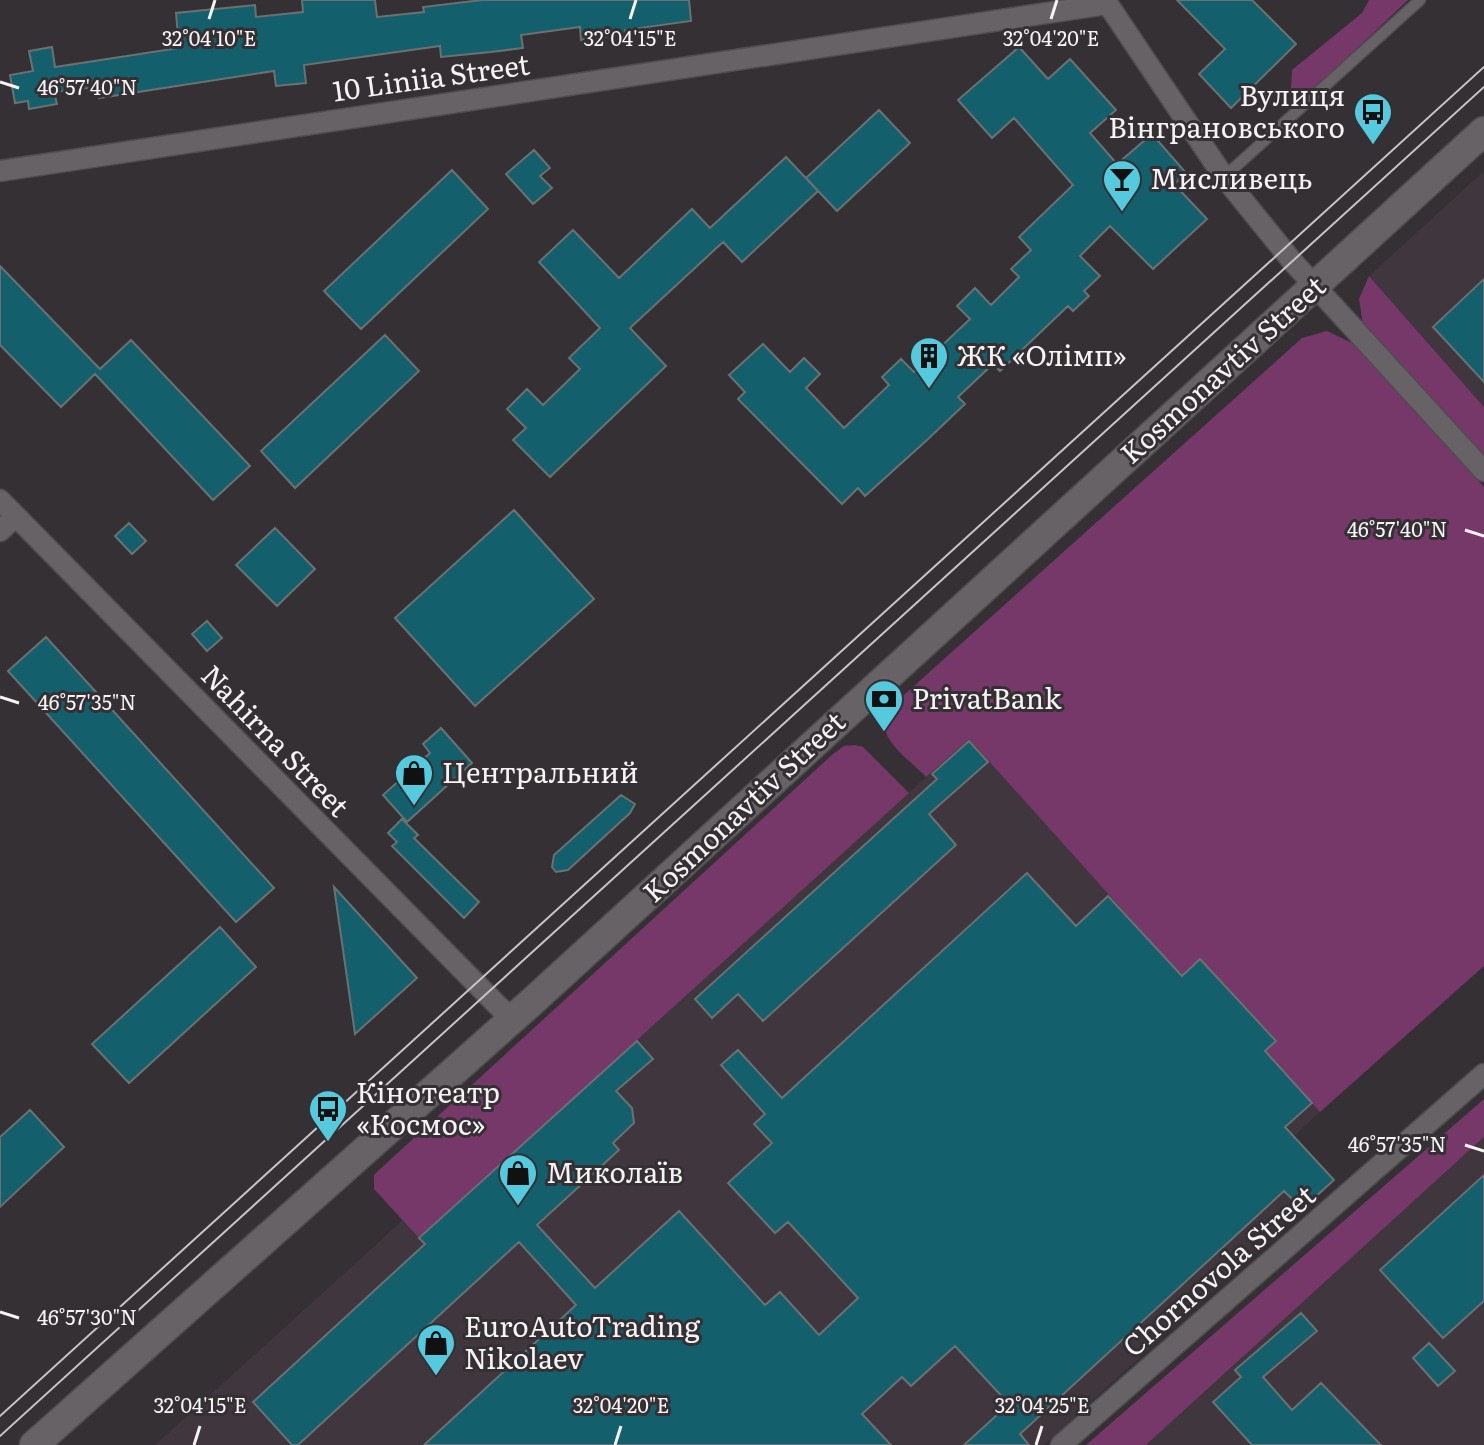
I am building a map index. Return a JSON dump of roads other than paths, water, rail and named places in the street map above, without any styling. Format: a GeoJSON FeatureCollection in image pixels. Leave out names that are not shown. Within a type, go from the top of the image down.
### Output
{"type":"FeatureCollection","features":[{"type":"Feature","properties":{"kind":"main road","name":"Kosmonavtiv Street"},"geometry":{"type":"LineString","coordinates":[[34,1445],[511,1019],[1484,131]]}},
{"type":"Feature","properties":{"kind":"street"},"geometry":{"type":"LineString","coordinates":[[1106,2],[1224,177],[1292,261],[1484,471]]}},
{"type":"Feature","properties":{"kind":"street","name":"10 Liniia Street"},"geometry":{"type":"LineString","coordinates":[[0,171],[1106,2]]}},
{"type":"Feature","properties":{"kind":"street","name":"Nahirna Street"},"geometry":{"type":"LineString","coordinates":[[0,500],[511,1019]]}},
{"type":"Feature","properties":{"kind":"street"},"geometry":{"type":"LineString","coordinates":[[0,531],[16,516]]}},
{"type":"Feature","properties":{"kind":"street","name":"Chornovola Street"},"geometry":{"type":"LineString","coordinates":[[1061,1445],[1484,1074]]}},
{"type":"Feature","properties":{"kind":"lane"},"geometry":{"type":"LineString","coordinates":[[1224,177],[1420,0]]}},
{"type":"Feature","properties":{"kind":"tram line"},"geometry":{"type":"LineString","coordinates":[[0,1416],[1484,67]]}},
{"type":"Feature","properties":{"kind":"tram line"},"geometry":{"type":"LineString","coordinates":[[0,1436],[1484,87]]}},
{"type":"Feature","properties":{"kind":"place","name":"Вулиця Вінграновського"},"geometry":{"type":"Point","coordinates":[1373,146]}},
{"type":"Feature","properties":{"kind":"place","name":"Мисливець"},"geometry":{"type":"Point","coordinates":[1122,213]}},
{"type":"Feature","properties":{"kind":"place","name":"ЖК «Олімп»"},"geometry":{"type":"Point","coordinates":[929,390]}},
{"type":"Feature","properties":{"kind":"place","name":"PrivatBank"},"geometry":{"type":"Point","coordinates":[884,733]}},
{"type":"Feature","properties":{"kind":"place","name":"Центральний"},"geometry":{"type":"Point","coordinates":[414,807]}},
{"type":"Feature","properties":{"kind":"place","name":"Кінотеатр «Космос»"},"geometry":{"type":"Point","coordinates":[328,1143]}},
{"type":"Feature","properties":{"kind":"place","name":"Миколаїв"},"geometry":{"type":"Point","coordinates":[518,1207]}},
{"type":"Feature","properties":{"kind":"place","name":"EuroAutoTrading Nikolaev"},"geometry":{"type":"Point","coordinates":[436,1377]}}]}
